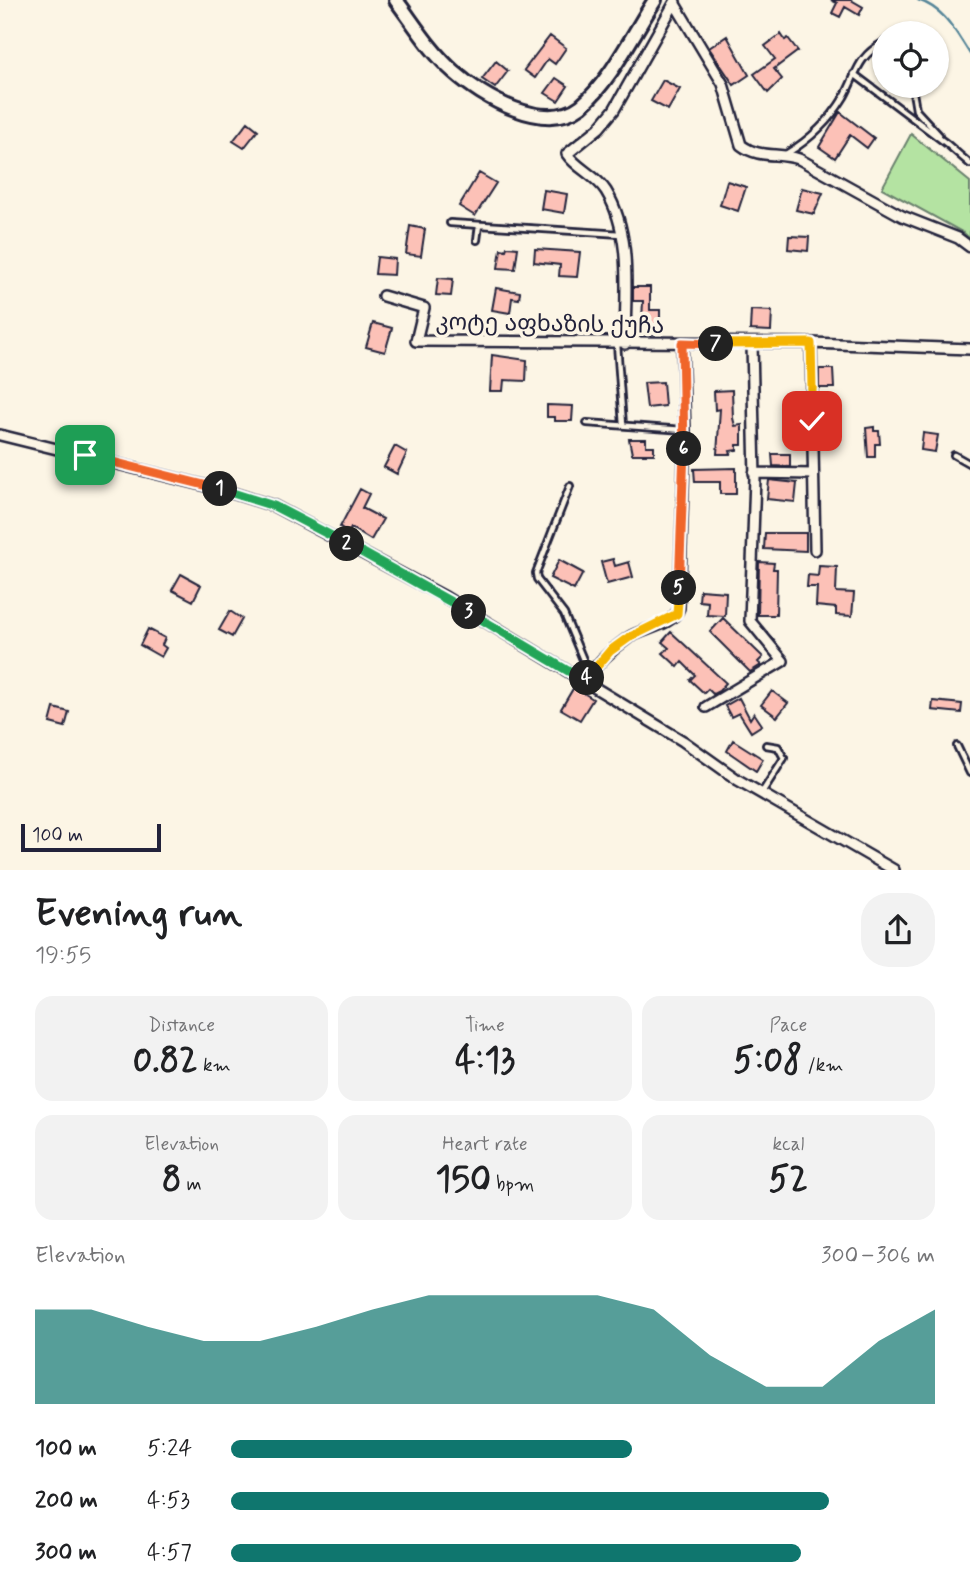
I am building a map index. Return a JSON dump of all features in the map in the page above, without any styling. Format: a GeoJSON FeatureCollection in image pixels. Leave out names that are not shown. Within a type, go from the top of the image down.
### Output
{"type":"FeatureCollection","features":[{"type":"Feature","properties":{"kind":"main road"},"geometry":{"type":"LineString","coordinates":[[396,0],[453,71],[508,104],[536,114],[552,116],[567,114],[590,97],[655,0]]}},
{"type":"Feature","properties":{"kind":"street"},"geometry":{"type":"LineString","coordinates":[[675,2],[723,84],[741,145],[760,155],[785,155],[839,179],[902,216],[958,238],[970,247]]}},
{"type":"Feature","properties":{"kind":"street"},"geometry":{"type":"LineString","coordinates":[[621,344],[621,222],[604,188],[573,164],[567,154],[599,128],[614,110],[675,2]]}},
{"type":"Feature","properties":{"kind":"street","name":"კოტე აფხაზის ქუჩა"},"geometry":{"type":"LineString","coordinates":[[383,296],[424,308],[416,341],[811,343],[970,349]]}},
{"type":"Feature","properties":{"kind":"street"},"geometry":{"type":"LineString","coordinates":[[587,678],[628,638],[677,614],[685,430],[682,343]]}},
{"type":"Feature","properties":{"kind":"street"},"geometry":{"type":"LineString","coordinates":[[811,343],[815,550]]}},
{"type":"Feature","properties":{"kind":"street"},"geometry":{"type":"LineString","coordinates":[[706,707],[783,661],[750,621],[754,473],[752,344]]}},
{"type":"Feature","properties":{"kind":"street"},"geometry":{"type":"LineString","coordinates":[[0,435],[223,490],[274,506],[445,597],[587,678],[761,794],[894,870]]}},
{"type":"Feature","properties":{"kind":"street"},"geometry":{"type":"LineString","coordinates":[[754,473],[813,474]]}},
{"type":"Feature","properties":{"kind":"lane"},"geometry":{"type":"LineString","coordinates":[[785,155],[825,124],[844,96],[863,55],[872,49]]}},
{"type":"Feature","properties":{"kind":"lane"},"geometry":{"type":"LineString","coordinates":[[854,74],[970,164]]}},
{"type":"Feature","properties":{"kind":"lane"},"geometry":{"type":"LineString","coordinates":[[914,98],[916,110],[947,144]]}},
{"type":"Feature","properties":{"kind":"lane"},"geometry":{"type":"LineString","coordinates":[[450,223],[622,234]]}},
{"type":"Feature","properties":{"kind":"lane"},"geometry":{"type":"LineString","coordinates":[[477,240],[479,225]]}},
{"type":"Feature","properties":{"kind":"lane"},"geometry":{"type":"LineString","coordinates":[[621,344],[624,425]]}},
{"type":"Feature","properties":{"kind":"lane"},"geometry":{"type":"LineString","coordinates":[[587,423],[685,430]]}},
{"type":"Feature","properties":{"kind":"lane"},"geometry":{"type":"LineString","coordinates":[[954,455],[970,464]]}},
{"type":"Feature","properties":{"kind":"lane"},"geometry":{"type":"LineString","coordinates":[[570,486],[536,573],[537,579],[564,614],[587,678]]}},
{"type":"Feature","properties":{"kind":"lane"},"geometry":{"type":"LineString","coordinates":[[761,794],[784,758],[778,747],[766,745]]}},
{"type":"Feature","properties":{"kind":"lane"},"geometry":{"type":"LineString","coordinates":[[957,746],[970,774]]}},
{"type":"Feature","properties":{"kind":"green space"},"geometry":{"type":"Polygon","coordinates":[[[911,134],[970,182],[970,239],[964,233],[882,188],[911,134]]]}},
{"type":"Feature","properties":{"kind":"building"},"geometry":{"type":"Polygon","coordinates":[[[831,0],[851,0],[863,7],[859,15],[845,7],[840,17],[832,13],[837,3],[831,0]]]}},
{"type":"Feature","properties":{"kind":"building"},"geometry":{"type":"Polygon","coordinates":[[[781,34],[785,40],[788,38],[798,51],[774,69],[782,79],[768,93],[754,74],[775,59],[765,46],[781,34]]]}},
{"type":"Feature","properties":{"kind":"building"},"geometry":{"type":"Polygon","coordinates":[[[550,36],[566,48],[555,64],[548,59],[535,78],[524,70],[550,36]]]}},
{"type":"Feature","properties":{"kind":"building"},"geometry":{"type":"Polygon","coordinates":[[[727,36],[749,75],[734,85],[709,48],[727,36]]]}},
{"type":"Feature","properties":{"kind":"building"},"geometry":{"type":"Polygon","coordinates":[[[496,61],[508,71],[495,88],[482,79],[496,61]]]}},
{"type":"Feature","properties":{"kind":"building"},"geometry":{"type":"Polygon","coordinates":[[[556,78],[568,86],[558,101],[545,93],[556,78]]]}},
{"type":"Feature","properties":{"kind":"building"},"geometry":{"type":"Polygon","coordinates":[[[663,80],[680,89],[668,110],[651,101],[663,80]]]}},
{"type":"Feature","properties":{"kind":"building"},"geometry":{"type":"Polygon","coordinates":[[[840,112],[874,138],[867,148],[850,135],[835,158],[819,147],[840,112]]]}},
{"type":"Feature","properties":{"kind":"building"},"geometry":{"type":"Polygon","coordinates":[[[248,122],[258,130],[244,148],[233,141],[248,122]]]}},
{"type":"Feature","properties":{"kind":"building"},"geometry":{"type":"Polygon","coordinates":[[[479,173],[496,183],[475,216],[459,206],[479,173]]]}},
{"type":"Feature","properties":{"kind":"building"},"geometry":{"type":"Polygon","coordinates":[[[727,181],[746,187],[738,211],[720,205],[727,181]]]}},
{"type":"Feature","properties":{"kind":"building"},"geometry":{"type":"Polygon","coordinates":[[[802,188],[823,193],[814,214],[796,210],[802,188]]]}},
{"type":"Feature","properties":{"kind":"building"},"geometry":{"type":"Polygon","coordinates":[[[544,190],[567,194],[564,213],[541,209],[544,190]]]}},
{"type":"Feature","properties":{"kind":"building"},"geometry":{"type":"Polygon","coordinates":[[[410,226],[425,229],[421,256],[406,254],[410,226]]]}},
{"type":"Feature","properties":{"kind":"building"},"geometry":{"type":"Polygon","coordinates":[[[789,236],[809,237],[808,251],[788,249],[789,236]]]}},
{"type":"Feature","properties":{"kind":"building"},"geometry":{"type":"Polygon","coordinates":[[[507,247],[518,248],[515,269],[498,268],[501,249],[506,250],[507,247]]]}},
{"type":"Feature","properties":{"kind":"building"},"geometry":{"type":"Polygon","coordinates":[[[535,249],[580,252],[577,277],[559,276],[560,265],[534,262],[535,249]]]}},
{"type":"Feature","properties":{"kind":"building"},"geometry":{"type":"Polygon","coordinates":[[[377,257],[395,259],[394,275],[375,274],[377,257]]]}},
{"type":"Feature","properties":{"kind":"building"},"geometry":{"type":"Polygon","coordinates":[[[438,278],[453,279],[451,296],[436,295],[438,278]]]}},
{"type":"Feature","properties":{"kind":"building"},"geometry":{"type":"Polygon","coordinates":[[[633,287],[650,287],[650,310],[660,310],[660,334],[635,333],[635,321],[642,321],[643,301],[633,301],[633,287]]]}},
{"type":"Feature","properties":{"kind":"building"},"geometry":{"type":"Polygon","coordinates":[[[496,288],[520,292],[519,299],[512,298],[510,313],[492,310],[496,288]]]}},
{"type":"Feature","properties":{"kind":"building"},"geometry":{"type":"Polygon","coordinates":[[[751,310],[772,311],[771,331],[750,330],[751,310]]]}},
{"type":"Feature","properties":{"kind":"building"},"geometry":{"type":"Polygon","coordinates":[[[373,323],[392,328],[385,352],[366,347],[373,323]]]}},
{"type":"Feature","properties":{"kind":"building"},"geometry":{"type":"Polygon","coordinates":[[[492,355],[527,360],[526,381],[504,380],[503,391],[490,391],[492,355]]]}},
{"type":"Feature","properties":{"kind":"building"},"geometry":{"type":"Polygon","coordinates":[[[819,369],[833,369],[834,388],[819,388],[819,369]]]}},
{"type":"Feature","properties":{"kind":"building"},"geometry":{"type":"Polygon","coordinates":[[[663,382],[665,406],[647,408],[644,383],[663,382]]]}},
{"type":"Feature","properties":{"kind":"building"},"geometry":{"type":"Polygon","coordinates":[[[732,390],[733,418],[735,426],[742,425],[742,445],[737,445],[737,450],[730,451],[731,454],[717,454],[720,409],[715,410],[714,391],[732,390]]]}},
{"type":"Feature","properties":{"kind":"building"},"geometry":{"type":"Polygon","coordinates":[[[547,405],[573,406],[572,421],[555,421],[555,417],[547,417],[547,405]]]}},
{"type":"Feature","properties":{"kind":"building"},"geometry":{"type":"Polygon","coordinates":[[[874,427],[874,431],[879,431],[880,444],[875,444],[875,457],[868,457],[866,428],[874,427]]]}},
{"type":"Feature","properties":{"kind":"building"},"geometry":{"type":"Polygon","coordinates":[[[923,433],[938,435],[935,452],[921,450],[923,433]]]}},
{"type":"Feature","properties":{"kind":"building"},"geometry":{"type":"Polygon","coordinates":[[[629,439],[646,439],[646,446],[654,446],[654,454],[632,454],[629,439]]]}},
{"type":"Feature","properties":{"kind":"building"},"geometry":{"type":"Polygon","coordinates":[[[395,446],[407,453],[397,474],[384,467],[395,446]]]}},
{"type":"Feature","properties":{"kind":"building"},"geometry":{"type":"Polygon","coordinates":[[[772,454],[790,454],[790,467],[773,466],[772,454]]]}},
{"type":"Feature","properties":{"kind":"building"},"geometry":{"type":"Polygon","coordinates":[[[736,468],[736,494],[720,494],[720,482],[695,482],[694,469],[736,468]]]}},
{"type":"Feature","properties":{"kind":"building"},"geometry":{"type":"Polygon","coordinates":[[[769,480],[797,483],[795,502],[767,499],[769,480]]]}},
{"type":"Feature","properties":{"kind":"building"},"geometry":{"type":"Polygon","coordinates":[[[360,489],[369,494],[362,508],[383,519],[371,540],[351,528],[349,532],[340,527],[360,489]]]}},
{"type":"Feature","properties":{"kind":"building"},"geometry":{"type":"Polygon","coordinates":[[[765,533],[806,533],[806,551],[764,549],[765,533]]]}},
{"type":"Feature","properties":{"kind":"building"},"geometry":{"type":"Polygon","coordinates":[[[613,559],[615,566],[629,562],[633,577],[607,584],[601,562],[613,559]]]}},
{"type":"Feature","properties":{"kind":"building"},"geometry":{"type":"Polygon","coordinates":[[[559,560],[583,573],[574,590],[550,578],[559,560]]]}},
{"type":"Feature","properties":{"kind":"building"},"geometry":{"type":"Polygon","coordinates":[[[759,562],[774,563],[773,569],[777,569],[776,615],[758,615],[759,562]]]}},
{"type":"Feature","properties":{"kind":"building"},"geometry":{"type":"Polygon","coordinates":[[[819,566],[837,567],[836,592],[854,593],[852,616],[836,615],[836,608],[816,606],[817,587],[807,587],[808,575],[818,576],[819,566]]]}},
{"type":"Feature","properties":{"kind":"building"},"geometry":{"type":"Polygon","coordinates":[[[181,574],[201,585],[193,601],[172,590],[181,574]]]}},
{"type":"Feature","properties":{"kind":"building"},"geometry":{"type":"Polygon","coordinates":[[[700,590],[726,592],[725,616],[707,615],[708,602],[699,601],[700,590]]]}},
{"type":"Feature","properties":{"kind":"building"},"geometry":{"type":"Polygon","coordinates":[[[230,611],[242,619],[232,637],[219,630],[230,611]]]}},
{"type":"Feature","properties":{"kind":"building"},"geometry":{"type":"Polygon","coordinates":[[[723,618],[763,657],[758,662],[761,665],[750,672],[710,632],[723,618]]]}},
{"type":"Feature","properties":{"kind":"building"},"geometry":{"type":"Polygon","coordinates":[[[148,629],[165,638],[162,645],[166,648],[161,657],[140,645],[148,629]]]}},
{"type":"Feature","properties":{"kind":"building"},"geometry":{"type":"Polygon","coordinates":[[[671,632],[726,683],[719,691],[713,694],[708,689],[704,693],[690,680],[695,675],[682,662],[678,667],[663,653],[669,648],[662,642],[671,632]]]}},
{"type":"Feature","properties":{"kind":"building"},"geometry":{"type":"Polygon","coordinates":[[[574,687],[593,699],[580,720],[561,709],[574,687]]]}},
{"type":"Feature","properties":{"kind":"building"},"geometry":{"type":"Polygon","coordinates":[[[772,691],[788,703],[777,717],[761,705],[772,691]]]}},
{"type":"Feature","properties":{"kind":"building"},"geometry":{"type":"Polygon","coordinates":[[[739,698],[750,719],[754,713],[762,725],[751,732],[739,713],[731,717],[725,706],[739,698]]]}},
{"type":"Feature","properties":{"kind":"building"},"geometry":{"type":"Polygon","coordinates":[[[933,701],[962,704],[961,713],[932,710],[933,701]]]}},
{"type":"Feature","properties":{"kind":"building"},"geometry":{"type":"Polygon","coordinates":[[[54,708],[69,712],[65,727],[50,723],[54,708]]]}},
{"type":"Feature","properties":{"kind":"building"},"geometry":{"type":"Polygon","coordinates":[[[733,740],[763,759],[756,771],[727,751],[733,740]]]}},
{"type":"Feature","properties":{"kind":"waterway"},"geometry":{"type":"LineString","coordinates":[[918,0],[942,15],[970,54]]}},
{"type":"Feature","properties":{"kind":"route"},"geometry":{"type":"LineString","coordinates":[[85,455],[223,490],[274,506],[445,597],[585,681],[610,651],[639,631],[672,619],[680,608],[685,430],[682,343],[811,343],[812,421]]}}]}
